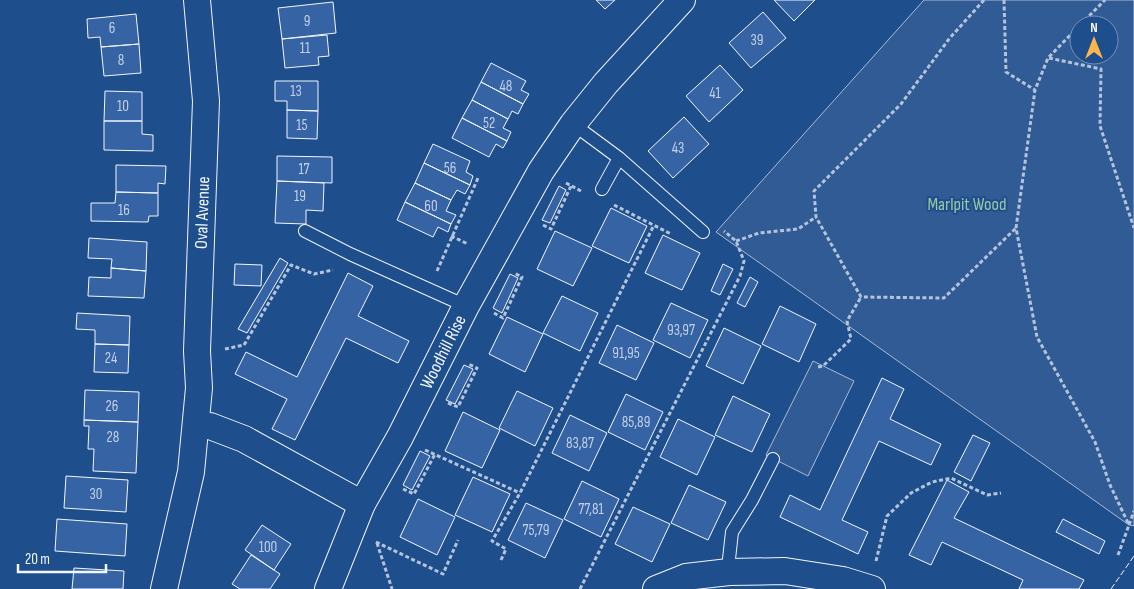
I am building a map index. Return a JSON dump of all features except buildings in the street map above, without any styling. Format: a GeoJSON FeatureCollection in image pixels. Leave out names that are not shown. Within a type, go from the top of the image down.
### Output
{"type":"FeatureCollection","features":[{"type":"Feature","properties":{"kind":"street","name":"Oval Avenue"},"geometry":{"type":"LineString","coordinates":[[164,589],[191,472],[199,388],[197,351],[206,101],[197,0]]}},
{"type":"Feature","properties":{"kind":"street","name":"Woodhill Rise"},"geometry":{"type":"LineString","coordinates":[[328,589],[362,504],[400,438],[466,306],[541,172],[574,124],[606,83],[682,0]]}},
{"type":"Feature","properties":{"kind":"street"},"geometry":{"type":"LineString","coordinates":[[196,424],[210,426],[244,439],[362,504]]}},
{"type":"Feature","properties":{"kind":"street"},"geometry":{"type":"LineString","coordinates":[[656,589],[686,577],[729,572],[785,571],[843,580],[874,579]]}},
{"type":"Feature","properties":{"kind":"lane"},"geometry":{"type":"LineString","coordinates":[[574,124],[619,158],[704,232]]}},
{"type":"Feature","properties":{"kind":"lane"},"geometry":{"type":"LineString","coordinates":[[602,189],[619,158]]}},
{"type":"Feature","properties":{"kind":"lane"},"geometry":{"type":"LineString","coordinates":[[305,231],[350,254],[466,306]]}},
{"type":"Feature","properties":{"kind":"lane"},"geometry":{"type":"LineString","coordinates":[[729,572],[732,532],[752,500],[773,459]]}},
{"type":"Feature","properties":{"kind":"path"},"geometry":{"type":"LineString","coordinates":[[861,297],[816,217],[814,191],[902,104],[949,39],[984,0]]}},
{"type":"Feature","properties":{"kind":"path"},"geometry":{"type":"LineString","coordinates":[[1004,0],[1006,72],[1035,90]]}},
{"type":"Feature","properties":{"kind":"path"},"geometry":{"type":"LineString","coordinates":[[1091,15],[1105,0]]}},
{"type":"Feature","properties":{"kind":"path"},"geometry":{"type":"LineString","coordinates":[[1069,37],[1048,58],[1035,90],[1016,228],[1037,337],[1095,442],[1110,485],[1129,525]]}},
{"type":"Feature","properties":{"kind":"path"},"geometry":{"type":"LineString","coordinates":[[1048,58],[1101,69],[1100,126],[1134,228]]}},
{"type":"Feature","properties":{"kind":"path"},"geometry":{"type":"LineString","coordinates":[[541,172],[589,194]]}},
{"type":"Feature","properties":{"kind":"path"},"geometry":{"type":"LineString","coordinates":[[438,267],[478,178]]}},
{"type":"Feature","properties":{"kind":"path"},"geometry":{"type":"LineString","coordinates":[[612,205],[678,238]]}},
{"type":"Feature","properties":{"kind":"path"},"geometry":{"type":"LineString","coordinates":[[736,241],[758,233],[798,228],[816,217]]}},
{"type":"Feature","properties":{"kind":"path"},"geometry":{"type":"LineString","coordinates":[[501,560],[506,549],[492,541],[520,493],[654,225]]}},
{"type":"Feature","properties":{"kind":"path"},"geometry":{"type":"LineString","coordinates":[[580,589],[740,276],[744,261],[736,241],[717,227],[710,228],[704,232]]}},
{"type":"Feature","properties":{"kind":"path"},"geometry":{"type":"LineString","coordinates":[[861,297],[944,298],[1016,228]]}},
{"type":"Feature","properties":{"kind":"path"},"geometry":{"type":"LineString","coordinates":[[451,236],[471,246]]}},
{"type":"Feature","properties":{"kind":"path"},"geometry":{"type":"LineString","coordinates":[[197,351],[216,351],[244,345],[291,265],[314,274],[327,272],[340,268],[350,254]]}},
{"type":"Feature","properties":{"kind":"path"},"geometry":{"type":"LineString","coordinates":[[818,367],[823,366],[851,339],[847,321],[861,297]]}},
{"type":"Feature","properties":{"kind":"path"},"geometry":{"type":"LineString","coordinates":[[400,438],[520,493]]}},
{"type":"Feature","properties":{"kind":"path"},"geometry":{"type":"LineString","coordinates":[[874,579],[878,550],[887,516],[912,493],[932,482],[951,478],[987,496],[1001,493]]}},
{"type":"Feature","properties":{"kind":"path"},"geometry":{"type":"LineString","coordinates":[[1118,554],[1134,511]]}},
{"type":"Feature","properties":{"kind":"path"},"geometry":{"type":"LineString","coordinates":[[352,529],[443,574],[458,540]]}},
{"type":"Feature","properties":{"kind":"path"},"geometry":{"type":"LineString","coordinates":[[377,542],[392,589]]}},
{"type":"Feature","properties":{"kind":"shaded area","name":"Marlpit Wood"},"geometry":{"type":"Polygon","coordinates":[[[924,0],[1134,0],[1134,526],[1129,525],[716,232],[924,0]]]}},
{"type":"Feature","properties":{"kind":"shaded area"},"geometry":{"type":"Polygon","coordinates":[[[813,361],[854,381],[808,476],[766,455],[813,361]]]}},
{"type":"Feature","properties":{"kind":"fence"},"geometry":{"type":"LineString","coordinates":[[1111,589],[1134,556]]}}]}
